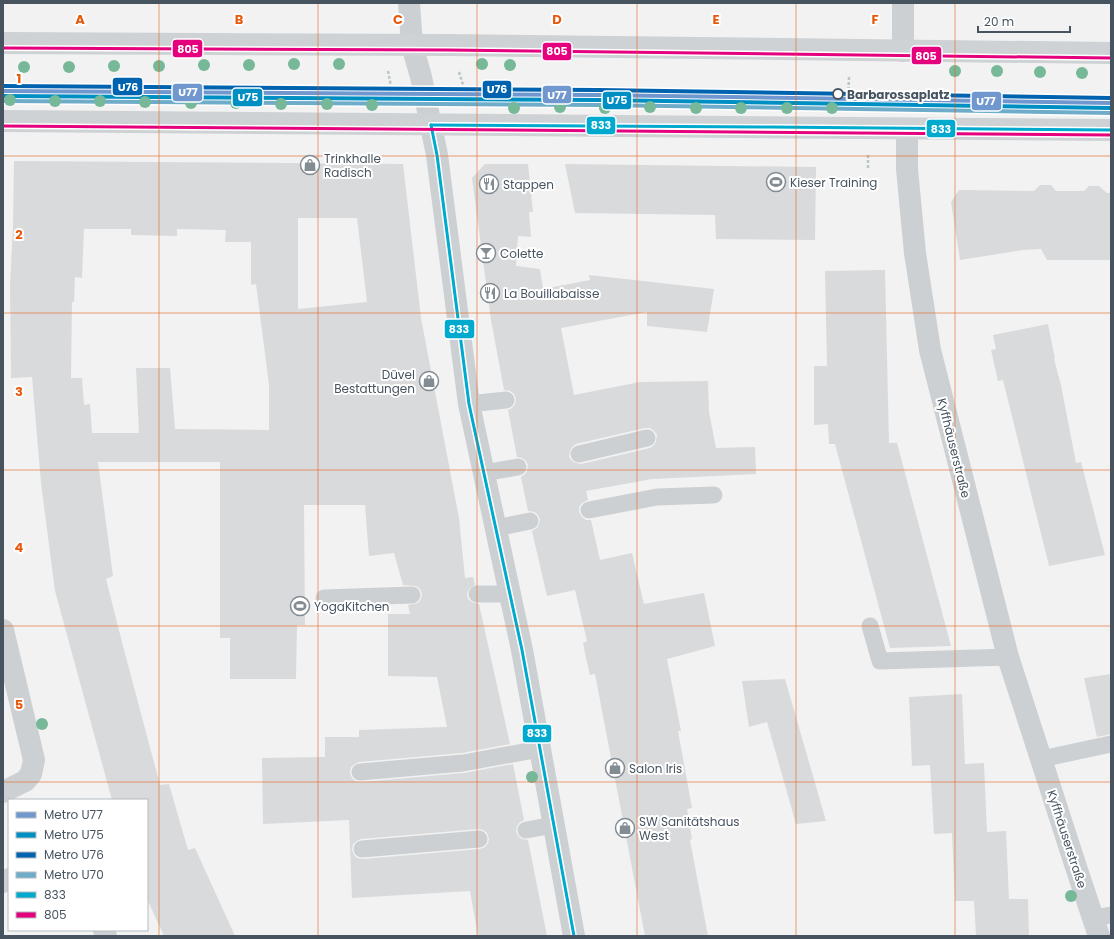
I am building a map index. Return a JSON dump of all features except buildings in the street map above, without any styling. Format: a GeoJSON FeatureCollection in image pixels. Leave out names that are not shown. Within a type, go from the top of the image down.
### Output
{"type":"FeatureCollection","features":[{"type":"Feature","properties":{"kind":"main road"},"geometry":{"type":"LineString","coordinates":[[3,43],[448,45],[1111,53]]}},
{"type":"Feature","properties":{"kind":"main road"},"geometry":{"type":"LineString","coordinates":[[3,121],[1111,130]]}},
{"type":"Feature","properties":{"kind":"street"},"geometry":{"type":"LineString","coordinates":[[409,3],[412,45],[432,125],[437,155],[469,404],[522,650],[574,936]]}},
{"type":"Feature","properties":{"kind":"street"},"geometry":{"type":"LineString","coordinates":[[903,3],[903,50]]}},
{"type":"Feature","properties":{"kind":"street","name":"Kyffhäuserstraße"},"geometry":{"type":"LineString","coordinates":[[907,129],[907,169],[915,253],[930,350],[1008,657],[1076,867],[1101,923]]}},
{"type":"Feature","properties":{"kind":"street"},"geometry":{"type":"LineString","coordinates":[[3,630],[34,760],[31,774],[25,781],[3,792]]}},
{"type":"Feature","properties":{"kind":"lane"},"geometry":{"type":"LineString","coordinates":[[469,404],[506,400]]}},
{"type":"Feature","properties":{"kind":"lane"},"geometry":{"type":"LineString","coordinates":[[580,454],[647,438]]}},
{"type":"Feature","properties":{"kind":"lane"},"geometry":{"type":"LineString","coordinates":[[484,473],[518,467]]}},
{"type":"Feature","properties":{"kind":"lane"},"geometry":{"type":"LineString","coordinates":[[589,510],[657,497],[714,495]]}},
{"type":"Feature","properties":{"kind":"lane"},"geometry":{"type":"LineString","coordinates":[[496,528],[530,521]]}},
{"type":"Feature","properties":{"kind":"lane"},"geometry":{"type":"LineString","coordinates":[[477,594],[510,594]]}},
{"type":"Feature","properties":{"kind":"lane"},"geometry":{"type":"LineString","coordinates":[[324,598],[412,595]]}},
{"type":"Feature","properties":{"kind":"lane"},"geometry":{"type":"LineString","coordinates":[[870,626],[880,660],[1008,657]]}},
{"type":"Feature","properties":{"kind":"lane"},"geometry":{"type":"LineString","coordinates":[[1042,759],[1111,744]]}},
{"type":"Feature","properties":{"kind":"lane"},"geometry":{"type":"LineString","coordinates":[[360,772],[463,763],[540,749]]}},
{"type":"Feature","properties":{"kind":"lane"},"geometry":{"type":"LineString","coordinates":[[526,830],[554,825]]}},
{"type":"Feature","properties":{"kind":"lane"},"geometry":{"type":"LineString","coordinates":[[362,849],[479,839]]}},
{"type":"Feature","properties":{"kind":"path"},"geometry":{"type":"LineString","coordinates":[[382,45],[400,125]]}},
{"type":"Feature","properties":{"kind":"path"},"geometry":{"type":"LineString","coordinates":[[448,45],[466,94],[468,124]]}},
{"type":"Feature","properties":{"kind":"metro line","name":"U76"},"geometry":{"type":"LineString","coordinates":[[3,86],[599,90],[1111,98]]}},
{"type":"Feature","properties":{"kind":"metro line","name":"U77"},"geometry":{"type":"LineString","coordinates":[[3,91],[599,95],[1111,103]]}},
{"type":"Feature","properties":{"kind":"metro line","name":"U75"},"geometry":{"type":"LineString","coordinates":[[3,96],[599,100],[1111,108]]}},
{"type":"Feature","properties":{"kind":"metro line","name":"U70"},"geometry":{"type":"LineString","coordinates":[[3,101],[599,105],[1111,113]]}},
{"type":"Feature","properties":{"kind":"transit line","name":"805"},"geometry":{"type":"LineString","coordinates":[[3,48],[448,50],[1111,58]]}},
{"type":"Feature","properties":{"kind":"transit line","name":"833"},"geometry":{"type":"LineString","coordinates":[[431,125],[437,155],[469,404],[522,650],[574,936]]}},
{"type":"Feature","properties":{"kind":"transit line","name":"833"},"geometry":{"type":"LineString","coordinates":[[431,125],[1111,130]]}},
{"type":"Feature","properties":{"kind":"transit line","name":"805"},"geometry":{"type":"LineString","coordinates":[[3,126],[1111,135]]}},
{"type":"Feature","properties":{"kind":"place","name":"Barbarossaplatz"},"geometry":{"type":"Point","coordinates":[838,94]}},
{"type":"Feature","properties":{"kind":"place","name":"Trinkhalle Radisch"},"geometry":{"type":"Point","coordinates":[310,165]}},
{"type":"Feature","properties":{"kind":"place","name":"Kieser Training"},"geometry":{"type":"Point","coordinates":[776,182]}},
{"type":"Feature","properties":{"kind":"place","name":"Stappen"},"geometry":{"type":"Point","coordinates":[489,184]}},
{"type":"Feature","properties":{"kind":"place","name":"Colette"},"geometry":{"type":"Point","coordinates":[486,253]}},
{"type":"Feature","properties":{"kind":"place","name":"La Bouillabaisse"},"geometry":{"type":"Point","coordinates":[490,293]}},
{"type":"Feature","properties":{"kind":"place","name":"Düvel Bestattungen"},"geometry":{"type":"Point","coordinates":[429,381]}},
{"type":"Feature","properties":{"kind":"place","name":"YogaKitchen"},"geometry":{"type":"Point","coordinates":[300,606]}},
{"type":"Feature","properties":{"kind":"place","name":"Salon Iris"},"geometry":{"type":"Point","coordinates":[615,768]}},
{"type":"Feature","properties":{"kind":"place","name":"SW Sanitätshaus West"},"geometry":{"type":"Point","coordinates":[625,828]}}]}
